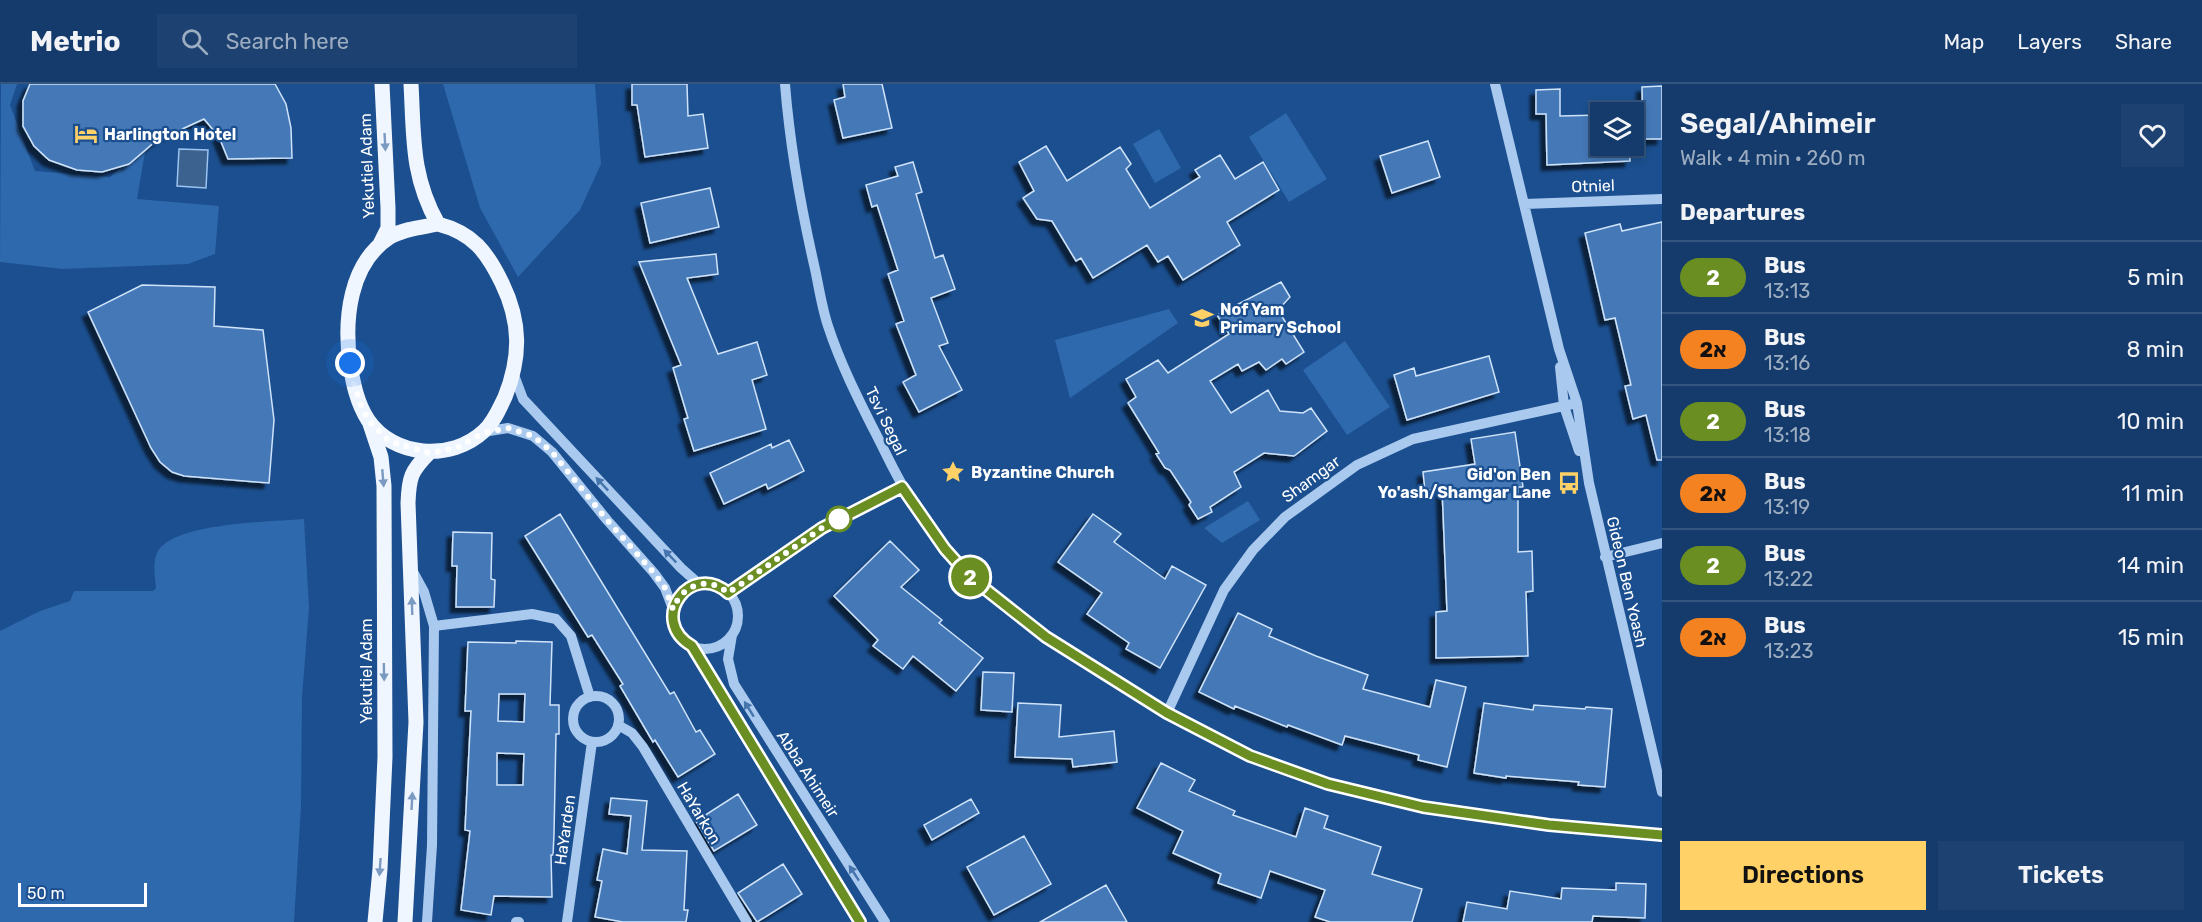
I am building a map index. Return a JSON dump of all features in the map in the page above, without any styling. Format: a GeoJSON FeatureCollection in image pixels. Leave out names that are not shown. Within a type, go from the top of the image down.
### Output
{"type":"FeatureCollection","features":[{"type":"Feature","properties":{"kind":"main road","name":"Yekutiel Adam"},"geometry":{"type":"LineString","coordinates":[[380,245],[388,228],[382,84]]}},
{"type":"Feature","properties":{"kind":"main road"},"geometry":{"type":"LineString","coordinates":[[411,84],[416,165],[426,203],[438,224]]}},
{"type":"Feature","properties":{"kind":"main road"},"geometry":{"type":"LineString","coordinates":[[438,224],[456,229],[487,255],[510,299],[518,353],[514,375],[493,421],[483,433],[457,448],[429,453],[389,441],[369,421],[354,384],[348,348],[349,319],[358,274],[364,261],[392,235],[438,224]]}},
{"type":"Feature","properties":{"kind":"main road","name":"Yekutiel Adam"},"geometry":{"type":"LineString","coordinates":[[369,421],[381,457],[384,497],[385,757],[375,922]]}},
{"type":"Feature","properties":{"kind":"main road"},"geometry":{"type":"LineString","coordinates":[[405,922],[416,722],[408,481],[416,466],[429,453]]}},
{"type":"Feature","properties":{"kind":"street","name":"Tsvi Segal"},"geometry":{"type":"LineString","coordinates":[[784,84],[788,127],[803,219],[828,325],[850,382],[902,487],[945,549],[970,577],[1046,637],[1167,713],[1250,756],[1328,784],[1432,808],[1549,825],[1662,835]]}},
{"type":"Feature","properties":{"kind":"street","name":"Gideon Ben Yoash"},"geometry":{"type":"LineString","coordinates":[[1495,84],[1559,349],[1577,403],[1589,483],[1662,792]]}},
{"type":"Feature","properties":{"kind":"street","name":"Otniel"},"geometry":{"type":"LineString","coordinates":[[1525,204],[1662,199]]}},
{"type":"Feature","properties":{"kind":"street","name":"Gideon Ben Yoash"},"geometry":{"type":"LineString","coordinates":[[1559,349],[1564,406],[1589,483]]}},
{"type":"Feature","properties":{"kind":"street"},"geometry":{"type":"LineString","coordinates":[[514,375],[523,399],[699,584]]}},
{"type":"Feature","properties":{"kind":"street","name":"Shamgar"},"geometry":{"type":"LineString","coordinates":[[1167,713],[1224,590],[1253,550],[1285,517],[1357,465],[1413,440],[1577,403]]}},
{"type":"Feature","properties":{"kind":"street"},"geometry":{"type":"LineString","coordinates":[[483,433],[508,428],[533,436],[552,452],[665,588],[673,609],[673,625],[678,635],[692,646],[705,649],[714,648],[727,641],[738,621],[735,601],[716,585],[699,584],[690,587],[681,594],[673,609]]}},
{"type":"Feature","properties":{"kind":"street"},"geometry":{"type":"LineString","coordinates":[[728,593],[822,528],[902,487]]}},
{"type":"Feature","properties":{"kind":"street"},"geometry":{"type":"LineString","coordinates":[[1605,556],[1662,543]]}},
{"type":"Feature","properties":{"kind":"street"},"geometry":{"type":"LineString","coordinates":[[411,567],[424,592],[434,626],[432,845],[427,922]]}},
{"type":"Feature","properties":{"kind":"street"},"geometry":{"type":"LineString","coordinates":[[434,626],[532,614],[556,619],[571,636],[590,697]]}},
{"type":"Feature","properties":{"kind":"street","name":"Abba Ahimeir"},"geometry":{"type":"LineString","coordinates":[[732,635],[728,659],[734,684],[885,922]]}},
{"type":"Feature","properties":{"kind":"street","name":"Abba Ahimeir"},"geometry":{"type":"LineString","coordinates":[[692,646],[860,922]]}},
{"type":"Feature","properties":{"kind":"street"},"geometry":{"type":"LineString","coordinates":[[590,697],[603,697],[615,705],[619,718],[618,725],[616,731],[606,740],[592,742],[580,736],[574,724],[575,711],[584,700],[590,697]]}},
{"type":"Feature","properties":{"kind":"street","name":"HaYarkon"},"geometry":{"type":"LineString","coordinates":[[618,725],[632,733],[643,747],[747,922]]}},
{"type":"Feature","properties":{"kind":"street","name":"HaYarden"},"geometry":{"type":"LineString","coordinates":[[567,922],[592,742]]}},
{"type":"Feature","properties":{"kind":"shaded area"},"geometry":{"type":"Polygon","coordinates":[[[1,84],[17,84],[10,105],[35,171],[110,177],[146,146],[137,199],[219,206],[215,254],[188,264],[63,269],[0,262],[1,84]]]}},
{"type":"Feature","properties":{"kind":"shaded area"},"geometry":{"type":"Polygon","coordinates":[[[443,84],[595,84],[601,164],[580,210],[518,277],[480,208],[443,84]]]}},
{"type":"Feature","properties":{"kind":"shaded area"},"geometry":{"type":"Polygon","coordinates":[[[1286,113],[1327,179],[1289,202],[1249,137],[1286,113]]]}},
{"type":"Feature","properties":{"kind":"shaded area"},"geometry":{"type":"Polygon","coordinates":[[[1159,129],[1181,168],[1155,183],[1133,144],[1159,129]]]}},
{"type":"Feature","properties":{"kind":"shaded area"},"geometry":{"type":"Polygon","coordinates":[[[179,149],[208,150],[206,188],[177,186],[179,149]]]}},
{"type":"Feature","properties":{"kind":"shaded area"},"geometry":{"type":"Polygon","coordinates":[[[1169,309],[1178,323],[1070,398],[1055,340],[1169,309]]]}},
{"type":"Feature","properties":{"kind":"shaded area"},"geometry":{"type":"Polygon","coordinates":[[[1345,341],[1390,407],[1347,435],[1303,370],[1345,341]]]}},
{"type":"Feature","properties":{"kind":"shaded area"},"geometry":{"type":"Polygon","coordinates":[[[1248,501],[1260,520],[1222,543],[1204,528],[1248,501]]]}},
{"type":"Feature","properties":{"kind":"shaded area"},"geometry":{"type":"Polygon","coordinates":[[[304,519],[309,608],[302,697],[301,806],[294,922],[0,922],[0,631],[40,611],[70,601],[74,591],[153,591],[156,588],[154,564],[158,551],[168,541],[183,534],[225,525],[304,519]]]}},
{"type":"Feature","properties":{"kind":"building"},"geometry":{"type":"Polygon","coordinates":[[[30,84],[275,84],[286,104],[291,128],[292,158],[228,159],[219,137],[204,119],[156,141],[129,164],[102,172],[77,170],[49,160],[34,146],[23,126],[23,101],[30,84]]]}},
{"type":"Feature","properties":{"kind":"building"},"geometry":{"type":"Polygon","coordinates":[[[632,84],[687,84],[688,116],[703,114],[708,148],[645,157],[637,105],[632,105],[632,84]]]}},
{"type":"Feature","properties":{"kind":"building"},"geometry":{"type":"Polygon","coordinates":[[[843,84],[882,84],[892,128],[843,138],[834,100],[845,97],[843,84]]]}},
{"type":"Feature","properties":{"kind":"building"},"geometry":{"type":"Polygon","coordinates":[[[1662,86],[1662,139],[1644,139],[1642,87],[1662,86]]]}},
{"type":"Feature","properties":{"kind":"building"},"geometry":{"type":"Polygon","coordinates":[[[1560,89],[1560,116],[1590,115],[1590,156],[1630,156],[1630,161],[1547,165],[1546,114],[1536,114],[1536,90],[1560,89]]]}},
{"type":"Feature","properties":{"kind":"building"},"geometry":{"type":"Polygon","coordinates":[[[1428,141],[1440,177],[1392,193],[1380,156],[1428,141]]]}},
{"type":"Feature","properties":{"kind":"building"},"geometry":{"type":"Polygon","coordinates":[[[1046,146],[1067,181],[1120,147],[1131,164],[1126,169],[1150,208],[1200,177],[1195,170],[1220,155],[1235,179],[1263,162],[1279,190],[1227,222],[1240,245],[1183,280],[1168,256],[1158,262],[1147,245],[1093,278],[1081,258],[1076,261],[1052,221],[1037,219],[1023,198],[1034,191],[1019,162],[1046,146]]]}},
{"type":"Feature","properties":{"kind":"building"},"geometry":{"type":"Polygon","coordinates":[[[913,162],[922,192],[916,194],[935,258],[943,255],[955,289],[931,298],[948,343],[939,346],[962,390],[919,412],[903,382],[916,375],[896,324],[904,321],[888,274],[898,270],[877,205],[872,207],[866,185],[898,176],[895,167],[913,162]]]}},
{"type":"Feature","properties":{"kind":"building"},"geometry":{"type":"Polygon","coordinates":[[[710,188],[719,227],[650,243],[641,203],[710,188]]]}},
{"type":"Feature","properties":{"kind":"building"},"geometry":{"type":"Polygon","coordinates":[[[1662,222],[1662,460],[1657,460],[1646,415],[1633,419],[1625,386],[1631,385],[1615,318],[1605,320],[1585,233],[1620,224],[1622,231],[1662,222]]]}},
{"type":"Feature","properties":{"kind":"building"},"geometry":{"type":"Polygon","coordinates":[[[716,254],[718,274],[687,278],[718,354],[757,342],[767,375],[752,380],[766,429],[694,451],[684,419],[688,418],[673,368],[681,365],[639,262],[716,254]]]}},
{"type":"Feature","properties":{"kind":"building"},"geometry":{"type":"Polygon","coordinates":[[[1281,282],[1290,297],[1278,310],[1304,352],[1286,364],[1282,359],[1266,370],[1259,362],[1242,371],[1238,364],[1210,381],[1231,413],[1268,390],[1280,411],[1303,413],[1311,408],[1327,431],[1294,456],[1264,453],[1234,472],[1241,487],[1210,507],[1212,512],[1198,519],[1189,505],[1191,502],[1170,470],[1165,468],[1156,454],[1159,453],[1128,403],[1136,397],[1126,379],[1158,360],[1168,373],[1229,334],[1217,315],[1281,282]]]}},
{"type":"Feature","properties":{"kind":"building"},"geometry":{"type":"Polygon","coordinates":[[[142,285],[215,287],[214,326],[263,330],[274,420],[269,483],[184,476],[172,472],[160,462],[151,448],[88,312],[142,285]]]}},
{"type":"Feature","properties":{"kind":"building"},"geometry":{"type":"Polygon","coordinates":[[[1489,356],[1499,392],[1407,420],[1394,375],[1414,368],[1416,376],[1489,356]]]}},
{"type":"Feature","properties":{"kind":"building"},"geometry":{"type":"Polygon","coordinates":[[[1515,432],[1523,487],[1518,487],[1518,552],[1532,551],[1533,591],[1526,592],[1528,656],[1436,658],[1436,612],[1447,611],[1442,488],[1425,491],[1423,472],[1475,464],[1471,439],[1515,432]]]}},
{"type":"Feature","properties":{"kind":"building"},"geometry":{"type":"Polygon","coordinates":[[[789,440],[804,471],[768,489],[766,484],[724,504],[710,473],[771,444],[772,448],[789,440]]]}},
{"type":"Feature","properties":{"kind":"building"},"geometry":{"type":"Polygon","coordinates":[[[560,514],[670,694],[674,692],[696,732],[700,730],[715,754],[678,777],[655,740],[653,742],[620,686],[623,684],[592,635],[588,637],[525,536],[560,514]]]}},
{"type":"Feature","properties":{"kind":"building"},"geometry":{"type":"Polygon","coordinates":[[[1093,514],[1121,534],[1114,542],[1165,579],[1172,566],[1206,585],[1160,668],[1126,649],[1129,643],[1087,614],[1102,593],[1058,562],[1093,514]]]}},
{"type":"Feature","properties":{"kind":"building"},"geometry":{"type":"Polygon","coordinates":[[[453,532],[492,533],[491,579],[495,580],[494,607],[456,607],[457,566],[452,566],[453,532]]]}},
{"type":"Feature","properties":{"kind":"building"},"geometry":{"type":"Polygon","coordinates":[[[890,541],[919,570],[901,587],[942,620],[939,623],[983,658],[956,691],[913,656],[903,669],[873,646],[878,640],[834,596],[890,541]]]}},
{"type":"Feature","properties":{"kind":"building"},"geometry":{"type":"Polygon","coordinates":[[[1238,613],[1272,629],[1269,636],[1368,675],[1363,689],[1430,707],[1436,680],[1466,687],[1447,767],[1418,760],[1419,755],[1345,736],[1342,745],[1288,725],[1287,727],[1235,706],[1234,709],[1199,692],[1238,613]]]}},
{"type":"Feature","properties":{"kind":"building"},"geometry":{"type":"Polygon","coordinates":[[[516,641],[552,642],[550,705],[559,705],[559,734],[556,734],[554,834],[553,855],[551,855],[552,897],[494,896],[491,915],[461,910],[470,831],[465,830],[471,711],[465,711],[468,642],[516,643],[516,641]],[[499,694],[498,721],[524,722],[525,694],[499,694]],[[497,753],[497,785],[523,785],[524,754],[497,753]]]}},
{"type":"Feature","properties":{"kind":"building"},"geometry":{"type":"Polygon","coordinates":[[[983,672],[1014,673],[1012,712],[981,710],[983,672]]]}},
{"type":"Feature","properties":{"kind":"building"},"geometry":{"type":"Polygon","coordinates":[[[1018,703],[1061,705],[1059,737],[1114,731],[1117,762],[1073,767],[1072,759],[1015,757],[1018,703]]]}},
{"type":"Feature","properties":{"kind":"building"},"geometry":{"type":"Polygon","coordinates":[[[1484,703],[1533,710],[1534,705],[1612,709],[1605,787],[1578,785],[1579,782],[1506,776],[1506,778],[1474,773],[1484,703]]]}},
{"type":"Feature","properties":{"kind":"building"},"geometry":{"type":"Polygon","coordinates":[[[1161,763],[1195,780],[1189,791],[1235,811],[1233,815],[1296,837],[1305,808],[1328,816],[1324,828],[1381,847],[1372,874],[1422,889],[1412,922],[1330,922],[1315,917],[1325,890],[1270,871],[1261,898],[1218,883],[1221,874],[1173,853],[1183,831],[1137,808],[1161,763]]]}},
{"type":"Feature","properties":{"kind":"building"},"geometry":{"type":"Polygon","coordinates":[[[738,794],[757,825],[714,851],[696,821],[738,794]]]}},
{"type":"Feature","properties":{"kind":"building"},"geometry":{"type":"Polygon","coordinates":[[[611,798],[647,801],[642,850],[687,851],[684,910],[688,910],[686,922],[623,922],[595,917],[602,881],[597,880],[603,849],[627,854],[631,816],[609,814],[611,798]]]}},
{"type":"Feature","properties":{"kind":"building"},"geometry":{"type":"Polygon","coordinates":[[[971,799],[979,813],[932,840],[924,825],[971,799]]]}},
{"type":"Feature","properties":{"kind":"building"},"geometry":{"type":"Polygon","coordinates":[[[1024,836],[1051,884],[994,915],[967,867],[1024,836]]]}},
{"type":"Feature","properties":{"kind":"building"},"geometry":{"type":"Polygon","coordinates":[[[783,864],[802,894],[757,922],[738,893],[783,864]]]}},
{"type":"Feature","properties":{"kind":"building"},"geometry":{"type":"Polygon","coordinates":[[[1616,883],[1646,884],[1645,918],[1593,916],[1592,922],[1463,922],[1467,902],[1507,909],[1510,891],[1561,899],[1562,888],[1616,890],[1616,883]]]}},
{"type":"Feature","properties":{"kind":"building"},"geometry":{"type":"Polygon","coordinates":[[[1106,885],[1127,922],[1040,922],[1106,885]]]}},
{"type":"Feature","properties":{"kind":"bus line","name":"2"},"geometry":{"type":"LineString","coordinates":[[860,922],[692,646],[678,635],[673,625],[673,609],[681,594],[699,584],[716,585],[728,593],[822,528],[902,487],[945,549],[970,577],[1046,637],[1167,713],[1250,756],[1328,784],[1423,807],[1549,825],[1662,835]]}},
{"type":"Feature","properties":{"kind":"place","name":"Harlington Hotel"},"geometry":{"type":"Point","coordinates":[86,134]}},
{"type":"Feature","properties":{"kind":"place","name":"Nof Yam Primary School"},"geometry":{"type":"Point","coordinates":[1202,318]}},
{"type":"Feature","properties":{"kind":"place","name":"Byzantine Church"},"geometry":{"type":"Point","coordinates":[953,472]}},
{"type":"Feature","properties":{"kind":"place","name":"Gid'on Ben Yo'ash/Shamgar Lane"},"geometry":{"type":"Point","coordinates":[1569,483]}},
{"type":"Feature","properties":{"kind":"route"},"geometry":{"type":"LineString","coordinates":[[350,363],[361,405],[369,421],[389,441],[429,453],[457,448],[483,433],[508,428],[533,436],[552,452],[568,475],[654,573],[665,588],[673,609],[681,594],[699,584],[716,585],[728,593],[822,528],[842,518],[839,519]]}}]}
